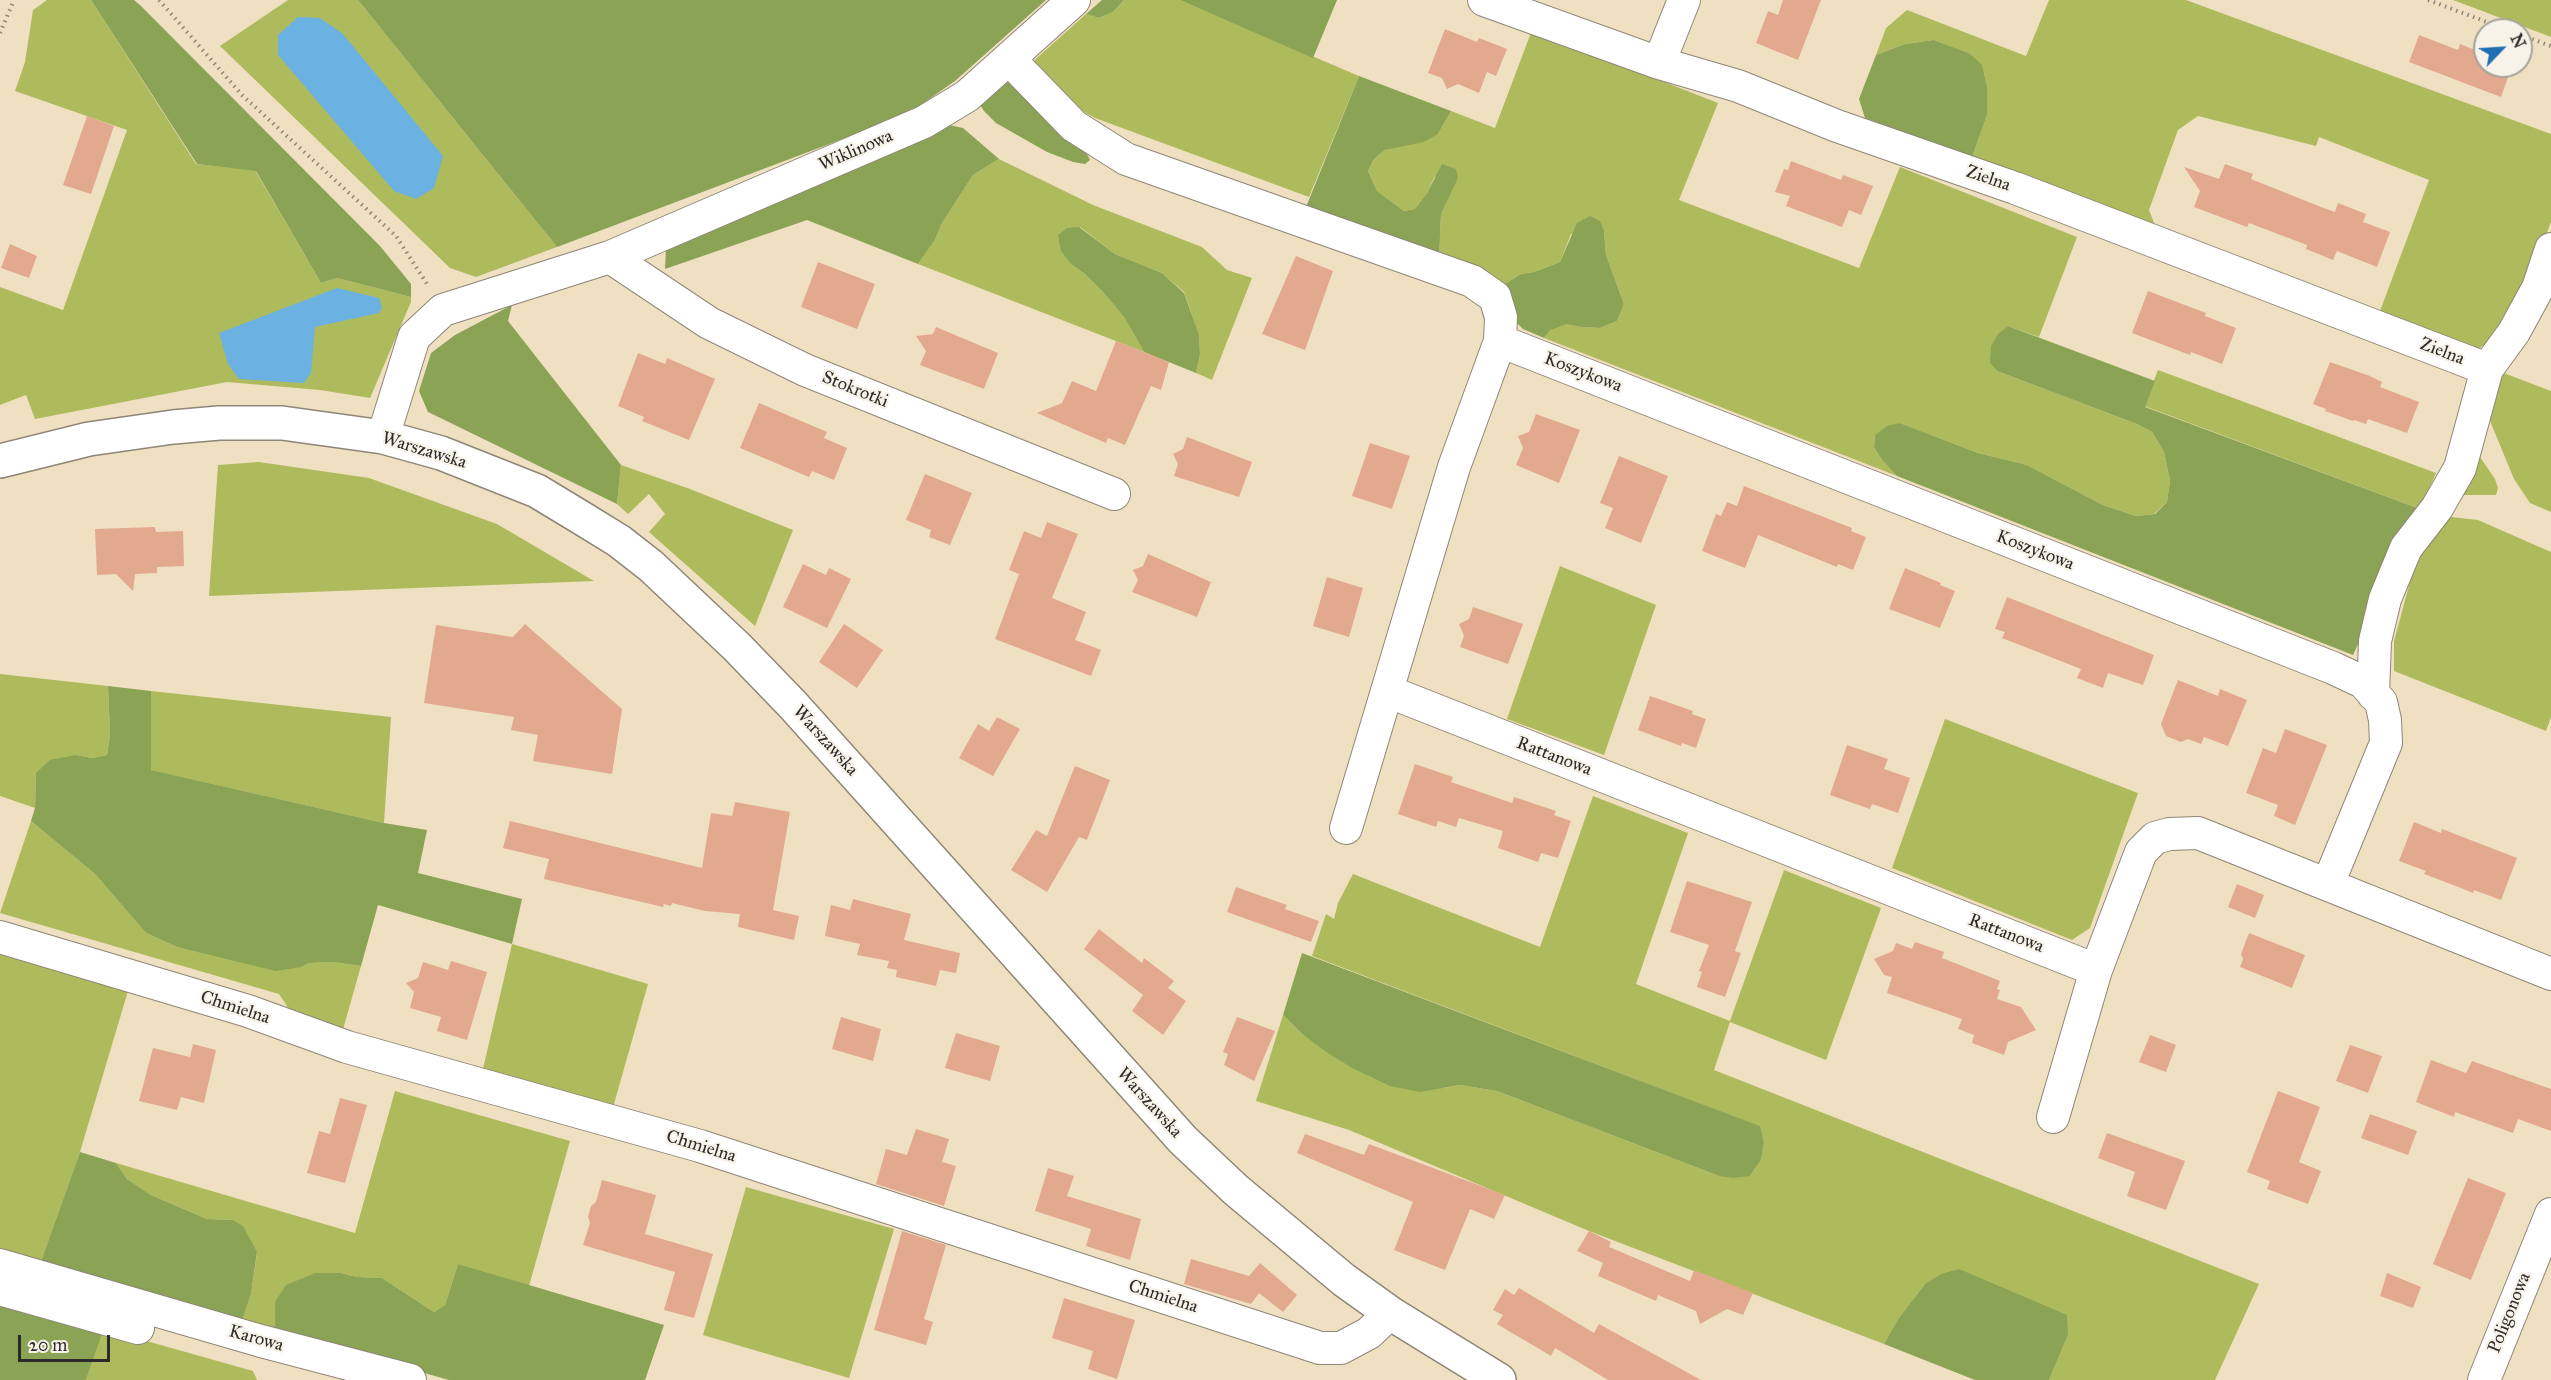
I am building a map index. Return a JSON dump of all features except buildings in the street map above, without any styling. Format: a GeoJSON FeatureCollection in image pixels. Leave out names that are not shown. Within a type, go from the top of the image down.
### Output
{"type":"FeatureCollection","features":[{"type":"Feature","properties":{"kind":"main road","name":"Warszawska"},"geometry":{"type":"LineString","coordinates":[[0,461],[89,439],[219,423],[282,423],[383,437],[441,453],[537,491],[619,541],[694,604],[793,705],[1183,1140],[1294,1240],[1389,1313],[1499,1380]]}},
{"type":"Feature","properties":{"kind":"street","name":"Wiklinowa"},"geometry":{"type":"LineString","coordinates":[[443,310],[610,257],[924,122],[967,96],[1074,0]]}},
{"type":"Feature","properties":{"kind":"street","name":"Zielna"},"geometry":{"type":"LineString","coordinates":[[1484,0],[1659,63],[1738,86],[1837,126],[2015,188],[2487,369]]}},
{"type":"Feature","properties":{"kind":"street"},"geometry":{"type":"LineString","coordinates":[[1659,63],[1684,0]]}},
{"type":"Feature","properties":{"kind":"street"},"geometry":{"type":"LineString","coordinates":[[1009,59],[1074,126],[1126,159],[1472,281],[1495,297],[1501,317],[1500,341],[1454,467],[1346,828]]}},
{"type":"Feature","properties":{"kind":"street"},"geometry":{"type":"LineString","coordinates":[[2373,694],[2375,642],[2385,599],[2406,548],[2437,508],[2460,468],[2487,369],[2514,332],[2538,288],[2551,249]]}},
{"type":"Feature","properties":{"kind":"street","name":"Stokrotki"},"geometry":{"type":"LineString","coordinates":[[610,257],[709,322],[805,370],[1114,494]]}},
{"type":"Feature","properties":{"kind":"street"},"geometry":{"type":"LineString","coordinates":[[383,437],[414,337],[443,310]]}},
{"type":"Feature","properties":{"kind":"street","name":"Koszykowa"},"geometry":{"type":"LineString","coordinates":[[1500,341],[2333,668],[2363,682],[2381,702],[2386,743],[2328,884]]}},
{"type":"Feature","properties":{"kind":"street","name":"Rattanowa"},"geometry":{"type":"LineString","coordinates":[[1387,691],[2096,970]]}},
{"type":"Feature","properties":{"kind":"street"},"geometry":{"type":"LineString","coordinates":[[2053,1117],[2096,970],[2141,852],[2156,838],[2169,834],[2198,833],[2551,974]]}},
{"type":"Feature","properties":{"kind":"street","name":"Chmielna"},"geometry":{"type":"LineString","coordinates":[[0,937],[248,1011],[346,1047],[700,1146],[1320,1348],[1341,1348],[1369,1333],[1389,1313]]}},
{"type":"Feature","properties":{"kind":"street","name":"Poligonowa"},"geometry":{"type":"LineString","coordinates":[[2484,1380],[2551,1214]]}},
{"type":"Feature","properties":{"kind":"street","name":"Karowa"},"geometry":{"type":"LineString","coordinates":[[0,1265],[261,1341],[410,1380]]}},
{"type":"Feature","properties":{"kind":"street"},"geometry":{"type":"LineString","coordinates":[[0,1289],[322,1380]]}},
{"type":"Feature","properties":{"kind":"path"},"geometry":{"type":"LineString","coordinates":[[0,33],[14,0]]}},
{"type":"Feature","properties":{"kind":"path"},"geometry":{"type":"LineString","coordinates":[[159,0],[242,95],[396,236],[443,310]]}},
{"type":"Feature","properties":{"kind":"path"},"geometry":{"type":"LineString","coordinates":[[2428,0],[2476,18]]}},
{"type":"Feature","properties":{"kind":"path"},"geometry":{"type":"LineString","coordinates":[[2533,39],[2551,46]]}},
{"type":"Feature","properties":{"kind":"green space"},"geometry":{"type":"Polygon","coordinates":[[[47,0],[91,0],[196,164],[255,170],[321,283],[337,278],[411,297],[411,302],[370,398],[320,390],[227,382],[35,419],[26,395],[0,405],[0,287],[63,310],[127,130],[15,91],[25,62],[33,10],[47,0]]]}},
{"type":"Feature","properties":{"kind":"green space"},"geometry":{"type":"Polygon","coordinates":[[[91,0],[134,0],[141,6],[380,246],[411,284],[411,297],[337,278],[321,283],[256,171],[197,164],[91,0]]]}},
{"type":"Feature","properties":{"kind":"green space"},"geometry":{"type":"Polygon","coordinates":[[[288,0],[358,0],[557,247],[476,277],[450,268],[220,46],[288,0]]]}},
{"type":"Feature","properties":{"kind":"green space"},"geometry":{"type":"Polygon","coordinates":[[[358,0],[1046,0],[955,81],[906,115],[557,247],[358,0]]]}},
{"type":"Feature","properties":{"kind":"green space"},"geometry":{"type":"Polygon","coordinates":[[[1102,0],[1124,0],[1113,12],[1099,18],[1086,14],[1102,0]]]}},
{"type":"Feature","properties":{"kind":"green space"},"geometry":{"type":"Polygon","coordinates":[[[1124,0],[1180,0],[1359,76],[1309,197],[1095,118],[1060,99],[1029,65],[1086,14],[1099,18],[1113,12],[1124,0]]]}},
{"type":"Feature","properties":{"kind":"green space"},"geometry":{"type":"Polygon","coordinates":[[[1180,0],[1337,0],[1313,58],[1180,0]]]}},
{"type":"Feature","properties":{"kind":"green space"},"geometry":{"type":"Polygon","coordinates":[[[2049,0],[2186,0],[2551,134],[2551,222],[2515,315],[2496,340],[2477,349],[2380,311],[2429,180],[2319,137],[2316,146],[2198,116],[2178,130],[2149,210],[2156,228],[1972,157],[1987,115],[1987,87],[1984,73],[1969,53],[1934,40],[1905,44],[1876,55],[1886,28],[1907,10],[2026,56],[2049,0]]]}},
{"type":"Feature","properties":{"kind":"green space"},"geometry":{"type":"Polygon","coordinates":[[[2453,0],[2551,0],[2551,37],[2533,30],[2533,18],[2501,18],[2453,0]]]}},
{"type":"Feature","properties":{"kind":"green space"},"geometry":{"type":"Polygon","coordinates":[[[1532,30],[1718,103],[1679,200],[1859,268],[1900,167],[2077,237],[2039,337],[2008,326],[1991,363],[1997,371],[2137,424],[2152,432],[2164,452],[2170,481],[2167,502],[2154,514],[2136,516],[2103,505],[2027,465],[1978,453],[1900,423],[1875,435],[1874,447],[1882,460],[1897,476],[1544,338],[1551,330],[1567,323],[1581,327],[1600,328],[1617,321],[1624,304],[1606,255],[1604,231],[1571,234],[1560,262],[1534,272],[1521,274],[1500,287],[1439,259],[1441,214],[1449,196],[1435,176],[1427,193],[1415,209],[1404,211],[1377,191],[1368,171],[1374,159],[1385,150],[1438,134],[1451,111],[1495,128],[1532,30]]]}},
{"type":"Feature","properties":{"kind":"green space"},"geometry":{"type":"Polygon","coordinates":[[[1934,40],[1969,53],[1982,65],[1987,86],[1987,115],[1972,157],[1865,118],[1859,99],[1876,55],[1905,44],[1934,40]]]}},
{"type":"Feature","properties":{"kind":"green space"},"geometry":{"type":"Polygon","coordinates":[[[1359,76],[1451,111],[1438,134],[1424,142],[1385,150],[1374,159],[1368,171],[1377,191],[1404,211],[1415,209],[1427,193],[1442,164],[1456,169],[1458,178],[1441,214],[1439,259],[1304,212],[1359,76]]]}},
{"type":"Feature","properties":{"kind":"green space"},"geometry":{"type":"Polygon","coordinates":[[[1012,77],[1087,154],[1090,160],[1085,164],[1073,162],[1047,152],[996,123],[984,111],[979,103],[991,97],[1012,77]]]}},
{"type":"Feature","properties":{"kind":"green space"},"geometry":{"type":"Polygon","coordinates":[[[944,124],[963,128],[999,159],[973,175],[942,223],[935,240],[918,264],[807,220],[665,269],[666,248],[860,167],[944,124]]]}},
{"type":"Feature","properties":{"kind":"green space"},"geometry":{"type":"Polygon","coordinates":[[[999,159],[1093,205],[1202,247],[1227,270],[1252,278],[1212,380],[1196,373],[1200,355],[1199,336],[1184,292],[1162,273],[1115,254],[1080,227],[1072,265],[1103,292],[1124,317],[1144,352],[918,264],[935,240],[942,223],[973,175],[999,159]]]}},
{"type":"Feature","properties":{"kind":"green space"},"geometry":{"type":"Polygon","coordinates":[[[1590,216],[1600,221],[1604,231],[1606,255],[1624,304],[1617,321],[1600,328],[1567,324],[1551,330],[1544,338],[1523,329],[1514,320],[1500,287],[1521,274],[1534,272],[1560,262],[1577,223],[1590,216]]]}},
{"type":"Feature","properties":{"kind":"green space"},"geometry":{"type":"Polygon","coordinates":[[[1079,227],[1115,254],[1162,273],[1184,293],[1199,335],[1200,355],[1196,373],[1144,352],[1124,317],[1085,274],[1072,265],[1061,251],[1058,235],[1067,228],[1079,227]]]}},
{"type":"Feature","properties":{"kind":"green space"},"geometry":{"type":"Polygon","coordinates":[[[512,305],[508,321],[621,465],[617,504],[428,412],[419,391],[431,353],[455,335],[512,305]]]}},
{"type":"Feature","properties":{"kind":"green space"},"geometry":{"type":"Polygon","coordinates":[[[2008,326],[2155,381],[2145,407],[2420,509],[2353,655],[1897,476],[1882,460],[1874,447],[1875,435],[1887,426],[1900,423],[1978,453],[2027,465],[2103,505],[2136,516],[2155,514],[2167,502],[2170,481],[2164,452],[2152,432],[2137,424],[1997,371],[1990,363],[1991,346],[1998,334],[2008,326]]]}},
{"type":"Feature","properties":{"kind":"green space"},"geometry":{"type":"Polygon","coordinates":[[[2158,370],[2436,473],[2420,509],[2144,406],[2158,370]]]}},
{"type":"Feature","properties":{"kind":"green space"},"geometry":{"type":"Polygon","coordinates":[[[2501,372],[2551,391],[2551,512],[2530,503],[2514,479],[2490,421],[2501,372]]]}},
{"type":"Feature","properties":{"kind":"green space"},"geometry":{"type":"Polygon","coordinates":[[[2478,454],[2495,479],[2498,488],[2496,495],[2457,495],[2478,454]]]}},
{"type":"Feature","properties":{"kind":"green space"},"geometry":{"type":"Polygon","coordinates":[[[259,462],[369,478],[497,524],[594,581],[209,596],[218,465],[259,462]]]}},
{"type":"Feature","properties":{"kind":"green space"},"geometry":{"type":"Polygon","coordinates":[[[621,465],[690,489],[793,530],[755,626],[649,532],[665,514],[649,494],[628,514],[617,504],[621,465]]]}},
{"type":"Feature","properties":{"kind":"green space"},"geometry":{"type":"Polygon","coordinates":[[[2442,516],[2478,520],[2551,552],[2551,717],[2546,731],[2394,671],[2394,641],[2419,549],[2442,516]]]}},
{"type":"Feature","properties":{"kind":"green space"},"geometry":{"type":"Polygon","coordinates":[[[1560,566],[1656,605],[1604,755],[1507,719],[1560,566]]]}},
{"type":"Feature","properties":{"kind":"green space"},"geometry":{"type":"Polygon","coordinates":[[[0,674],[108,686],[110,734],[107,755],[93,758],[76,755],[36,773],[35,808],[0,796],[0,674]]]}},
{"type":"Feature","properties":{"kind":"green space"},"geometry":{"type":"Polygon","coordinates":[[[108,686],[151,691],[151,770],[384,823],[427,830],[418,873],[522,899],[512,944],[378,905],[361,966],[332,962],[310,963],[301,967],[276,971],[177,947],[146,933],[95,874],[31,821],[35,808],[36,773],[50,760],[76,755],[93,758],[107,755],[110,734],[108,686]]]}},
{"type":"Feature","properties":{"kind":"green space"},"geometry":{"type":"Polygon","coordinates":[[[151,691],[391,717],[384,823],[150,770],[151,691]]]}},
{"type":"Feature","properties":{"kind":"green space"},"geometry":{"type":"Polygon","coordinates":[[[1945,719],[2138,793],[2090,928],[2072,940],[1892,868],[1945,719]]]}},
{"type":"Feature","properties":{"kind":"green space"},"geometry":{"type":"Polygon","coordinates":[[[1593,796],[1688,833],[1636,984],[1730,1021],[1784,870],[1881,908],[1826,1060],[1730,1022],[1714,1070],[2259,1284],[2215,1380],[2049,1380],[2068,1335],[1925,1284],[1898,1319],[1884,1344],[1589,1231],[1349,1130],[1256,1101],[1283,1015],[1302,1034],[1350,1067],[1444,1088],[1460,1085],[1497,1091],[1719,1176],[1750,1176],[1761,1160],[1764,1143],[1759,1126],[1312,956],[1326,914],[1334,919],[1338,903],[1353,874],[1540,947],[1593,796]]]}},
{"type":"Feature","properties":{"kind":"green space"},"geometry":{"type":"Polygon","coordinates":[[[31,821],[95,874],[146,933],[177,947],[301,967],[310,963],[332,962],[361,966],[342,1033],[296,1020],[279,994],[0,913],[31,821]]]}},
{"type":"Feature","properties":{"kind":"green space"},"geometry":{"type":"Polygon","coordinates":[[[512,944],[648,984],[612,1111],[482,1073],[512,944]]]}},
{"type":"Feature","properties":{"kind":"green space"},"geometry":{"type":"Polygon","coordinates":[[[1302,953],[1760,1126],[1764,1143],[1761,1160],[1750,1176],[1733,1178],[1719,1176],[1497,1091],[1460,1085],[1420,1092],[1390,1086],[1350,1067],[1325,1051],[1302,1034],[1283,1015],[1302,953]]]}},
{"type":"Feature","properties":{"kind":"green space"},"geometry":{"type":"Polygon","coordinates":[[[0,954],[128,991],[80,1152],[40,1264],[0,1253],[0,954]]]}},
{"type":"Feature","properties":{"kind":"green space"},"geometry":{"type":"Polygon","coordinates":[[[395,1091],[570,1141],[529,1286],[458,1264],[445,1305],[434,1312],[382,1278],[357,1277],[341,1273],[275,1331],[242,1321],[251,1294],[257,1253],[233,1220],[207,1219],[151,1195],[127,1179],[116,1163],[355,1233],[395,1091]]]}},
{"type":"Feature","properties":{"kind":"green space"},"geometry":{"type":"Polygon","coordinates":[[[80,1152],[116,1163],[127,1179],[151,1195],[207,1219],[233,1220],[243,1226],[257,1252],[251,1294],[242,1321],[40,1264],[80,1152]]]}},
{"type":"Feature","properties":{"kind":"green space"},"geometry":{"type":"Polygon","coordinates":[[[746,1187],[894,1229],[849,1378],[703,1335],[746,1187]]]}},
{"type":"Feature","properties":{"kind":"green space"},"geometry":{"type":"Polygon","coordinates":[[[458,1264],[664,1325],[645,1380],[449,1380],[275,1331],[275,1302],[286,1285],[315,1273],[341,1273],[357,1277],[382,1278],[434,1312],[445,1305],[458,1264]]]}},
{"type":"Feature","properties":{"kind":"green space"},"geometry":{"type":"Polygon","coordinates":[[[1959,1269],[2067,1315],[2068,1335],[2049,1380],[1975,1380],[1884,1344],[1898,1319],[1925,1284],[1941,1274],[1959,1269]]]}},
{"type":"Feature","properties":{"kind":"green space"},"geometry":{"type":"Polygon","coordinates":[[[0,1300],[104,1329],[86,1380],[0,1380],[0,1300]]]}},
{"type":"Feature","properties":{"kind":"green space"},"geometry":{"type":"Polygon","coordinates":[[[104,1329],[253,1371],[257,1380],[86,1380],[104,1329]]]}},
{"type":"Feature","properties":{"kind":"water"},"geometry":{"type":"Polygon","coordinates":[[[298,17],[320,18],[343,34],[443,156],[434,188],[416,199],[394,191],[278,55],[278,35],[298,17]]]}},
{"type":"Feature","properties":{"kind":"water"},"geometry":{"type":"Polygon","coordinates":[[[337,288],[379,298],[382,308],[379,313],[315,327],[311,373],[304,383],[239,379],[228,364],[219,333],[337,288]]]}}]}
